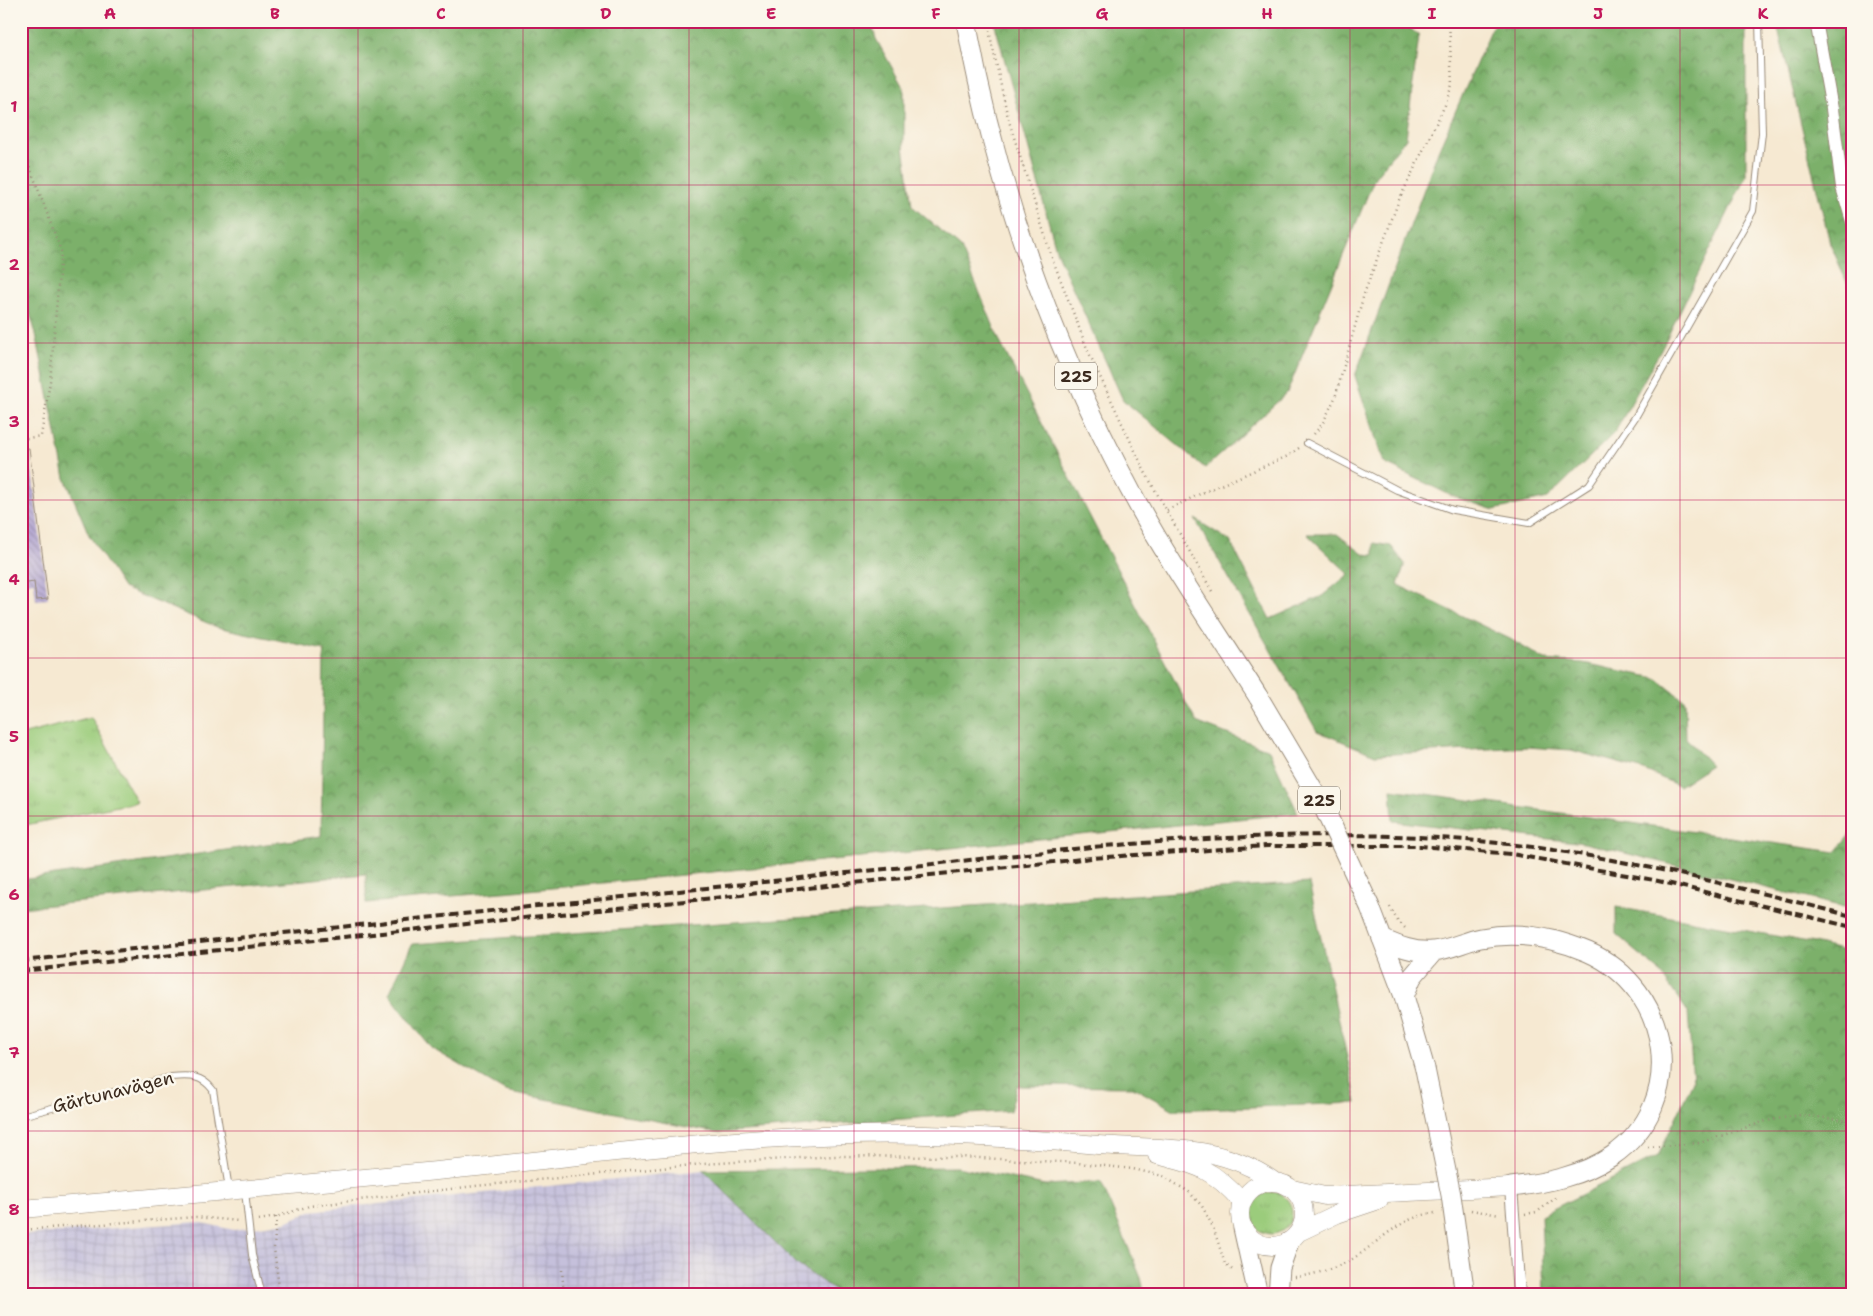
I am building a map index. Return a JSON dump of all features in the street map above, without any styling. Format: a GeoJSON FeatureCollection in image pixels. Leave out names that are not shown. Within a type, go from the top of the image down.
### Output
{"type":"FeatureCollection","features":[{"type":"Feature","properties":{"kind":"main road","name":"225"},"geometry":{"type":"LineString","coordinates":[[966,21],[975,70],[1000,167],[1022,238],[1061,342],[1112,454],[1151,526],[1259,698],[1379,904],[1382,939],[1404,996],[1425,1069],[1451,1195],[1464,1288]]}},
{"type":"Feature","properties":{"kind":"main road"},"geometry":{"type":"LineString","coordinates":[[1382,939],[1410,949],[1434,951],[1482,938],[1505,936],[1526,936],[1568,944],[1590,953],[1620,972],[1644,999],[1654,1019],[1662,1053],[1657,1088],[1651,1108],[1628,1142],[1600,1163],[1573,1175],[1551,1181],[1511,1187]]}},
{"type":"Feature","properties":{"kind":"main road"},"geometry":{"type":"LineString","coordinates":[[1404,996],[1412,977],[1434,951]]}},
{"type":"Feature","properties":{"kind":"main road"},"geometry":{"type":"LineString","coordinates":[[1243,1228],[1258,1295]]}},
{"type":"Feature","properties":{"kind":"main road"},"geometry":{"type":"LineString","coordinates":[[1278,1286],[1294,1237]]}},
{"type":"Feature","properties":{"kind":"street"},"geometry":{"type":"LineString","coordinates":[[1816,21],[1832,109],[1842,186],[1852,221]]}},
{"type":"Feature","properties":{"kind":"street"},"geometry":{"type":"LineString","coordinates":[[21,1209],[237,1192],[695,1144],[850,1135],[934,1135],[1124,1147],[1169,1147],[1201,1151],[1239,1161],[1275,1182],[1292,1189],[1324,1196],[1511,1187],[1519,1295]]}},
{"type":"Feature","properties":{"kind":"street"},"geometry":{"type":"LineString","coordinates":[[1124,1147],[1195,1165],[1209,1171],[1219,1178],[1242,1202]]}},
{"type":"Feature","properties":{"kind":"street"},"geometry":{"type":"LineString","coordinates":[[1275,1182],[1255,1186],[1242,1202],[1240,1215],[1243,1228],[1249,1236],[1258,1243],[1279,1246],[1337,1214],[1370,1202],[1412,1193]]}},
{"type":"Feature","properties":{"kind":"street"},"geometry":{"type":"LineString","coordinates":[[1292,1189],[1300,1198],[1304,1209],[1304,1221],[1294,1237]]}},
{"type":"Feature","properties":{"kind":"lane"},"geometry":{"type":"LineString","coordinates":[[1307,443],[1397,490],[1445,507],[1529,523],[1589,485],[1636,416],[1753,211],[1762,133],[1759,21]]}},
{"type":"Feature","properties":{"kind":"lane","name":"Gärtunavägen"},"geometry":{"type":"LineString","coordinates":[[25,1115],[171,1076],[194,1076],[206,1081],[213,1090],[217,1124],[237,1192],[249,1222],[252,1254],[262,1295]]}},
{"type":"Feature","properties":{"kind":"lane"},"geometry":{"type":"LineString","coordinates":[[629,1295],[648,1293],[659,1295]]}},
{"type":"Feature","properties":{"kind":"path"},"geometry":{"type":"LineString","coordinates":[[987,21],[1008,118],[1051,255],[1088,351],[1145,472],[1216,598]]}},
{"type":"Feature","properties":{"kind":"path"},"geometry":{"type":"LineString","coordinates":[[1167,510],[1202,492],[1288,456],[1307,443],[1323,424],[1336,398],[1364,294],[1378,255],[1399,200],[1445,105],[1452,84],[1449,21]]}},
{"type":"Feature","properties":{"kind":"path"},"geometry":{"type":"LineString","coordinates":[[21,143],[61,251],[50,382],[41,436],[21,439]]}},
{"type":"Feature","properties":{"kind":"path"},"geometry":{"type":"LineString","coordinates":[[1379,904],[1410,932]]}},
{"type":"Feature","properties":{"kind":"path"},"geometry":{"type":"LineString","coordinates":[[1649,1140],[1644,1147],[1699,1143],[1766,1121],[1800,1115],[1852,1121]]}},
{"type":"Feature","properties":{"kind":"path"},"geometry":{"type":"LineString","coordinates":[[21,1230],[196,1217],[249,1222],[276,1217],[309,1206],[475,1186],[703,1164],[834,1156],[958,1157],[1133,1169],[1163,1176],[1189,1192],[1202,1206],[1213,1227],[1225,1264],[1232,1271],[1252,1274]]}},
{"type":"Feature","properties":{"kind":"path"},"geometry":{"type":"LineString","coordinates":[[1465,1210],[1480,1210],[1499,1215],[1537,1212],[1564,1195]]}},
{"type":"Feature","properties":{"kind":"path"},"geometry":{"type":"LineString","coordinates":[[1278,1286],[1352,1259],[1407,1221],[1439,1212]]}},
{"type":"Feature","properties":{"kind":"path"},"geometry":{"type":"LineString","coordinates":[[276,1217],[274,1248],[280,1295]]}},
{"type":"Feature","properties":{"kind":"path"},"geometry":{"type":"LineString","coordinates":[[562,1270],[564,1295]]}},
{"type":"Feature","properties":{"kind":"shaded area"},"geometry":{"type":"Polygon","coordinates":[[[703,1170],[798,1265],[842,1295],[21,1295],[21,1235],[198,1222],[234,1230],[286,1222],[310,1211],[703,1170]]]}},
{"type":"Feature","properties":{"kind":"green space"},"geometry":{"type":"Polygon","coordinates":[[[21,21],[871,21],[876,39],[904,89],[904,146],[912,206],[961,248],[1001,344],[1196,722],[1269,750],[1298,813],[564,887],[366,903],[366,874],[21,908],[21,880],[321,836],[324,650],[217,627],[123,588],[89,535],[65,478],[36,334],[21,283],[21,21]]]}},
{"type":"Feature","properties":{"kind":"green space"},"geometry":{"type":"Polygon","coordinates":[[[994,21],[1402,21],[1419,36],[1406,138],[1375,177],[1287,393],[1205,468],[1123,400],[1057,253],[994,21]]]}},
{"type":"Feature","properties":{"kind":"green space"},"geometry":{"type":"Polygon","coordinates":[[[1495,21],[1746,21],[1746,176],[1662,348],[1615,432],[1548,498],[1494,510],[1452,496],[1384,463],[1355,376],[1438,151],[1495,21]]]}},
{"type":"Feature","properties":{"kind":"green space"},"geometry":{"type":"Polygon","coordinates":[[[1776,21],[1852,21],[1852,294],[1830,243],[1776,21]]]}},
{"type":"Feature","properties":{"kind":"green space"},"geometry":{"type":"Polygon","coordinates":[[[1195,519],[1230,541],[1270,619],[1322,596],[1349,574],[1307,534],[1337,534],[1363,554],[1374,555],[1374,543],[1391,546],[1405,564],[1398,585],[1510,639],[1545,660],[1583,663],[1656,678],[1685,701],[1686,738],[1711,765],[1679,786],[1644,770],[1571,750],[1527,747],[1375,755],[1317,731],[1195,519]]]}},
{"type":"Feature","properties":{"kind":"green space"},"geometry":{"type":"Polygon","coordinates":[[[91,717],[137,802],[21,826],[21,735],[91,717]]]}},
{"type":"Feature","properties":{"kind":"green space"},"geometry":{"type":"Polygon","coordinates":[[[1391,789],[1836,852],[1852,832],[1852,909],[1584,843],[1393,821],[1391,789]]]}},
{"type":"Feature","properties":{"kind":"green space"},"geometry":{"type":"Polygon","coordinates":[[[1309,883],[1357,1103],[1174,1110],[1133,1087],[1017,1086],[1010,1111],[717,1133],[505,1091],[431,1048],[389,994],[412,944],[1309,883]]]}},
{"type":"Feature","properties":{"kind":"green space"},"geometry":{"type":"Polygon","coordinates":[[[1616,907],[1814,943],[1852,953],[1852,1295],[1544,1295],[1541,1215],[1658,1156],[1693,1081],[1688,1012],[1658,970],[1616,934],[1616,907]]]}},
{"type":"Feature","properties":{"kind":"green space"},"geometry":{"type":"Polygon","coordinates":[[[957,1167],[1045,1185],[1101,1182],[1141,1278],[1145,1295],[842,1295],[798,1265],[703,1170],[957,1167]]]}},
{"type":"Feature","properties":{"kind":"green space"},"geometry":{"type":"Polygon","coordinates":[[[1271,1192],[1286,1198],[1292,1213],[1286,1228],[1271,1234],[1256,1228],[1250,1213],[1256,1198],[1271,1192]]]}},
{"type":"Feature","properties":{"kind":"building"},"geometry":{"type":"Polygon","coordinates":[[[29,448],[48,599],[36,600],[34,582],[21,584],[21,449],[29,448]]]}},
{"type":"Feature","properties":{"kind":"railway"},"geometry":{"type":"LineString","coordinates":[[21,961],[1092,847],[1185,840],[1279,836],[1372,835],[1466,840],[1515,845],[1612,860],[1660,870],[1852,916]]}},
{"type":"Feature","properties":{"kind":"railway"},"geometry":{"type":"LineString","coordinates":[[21,971],[1092,858],[1267,846],[1420,846],[1511,854],[1654,880],[1852,927]]}}]}
